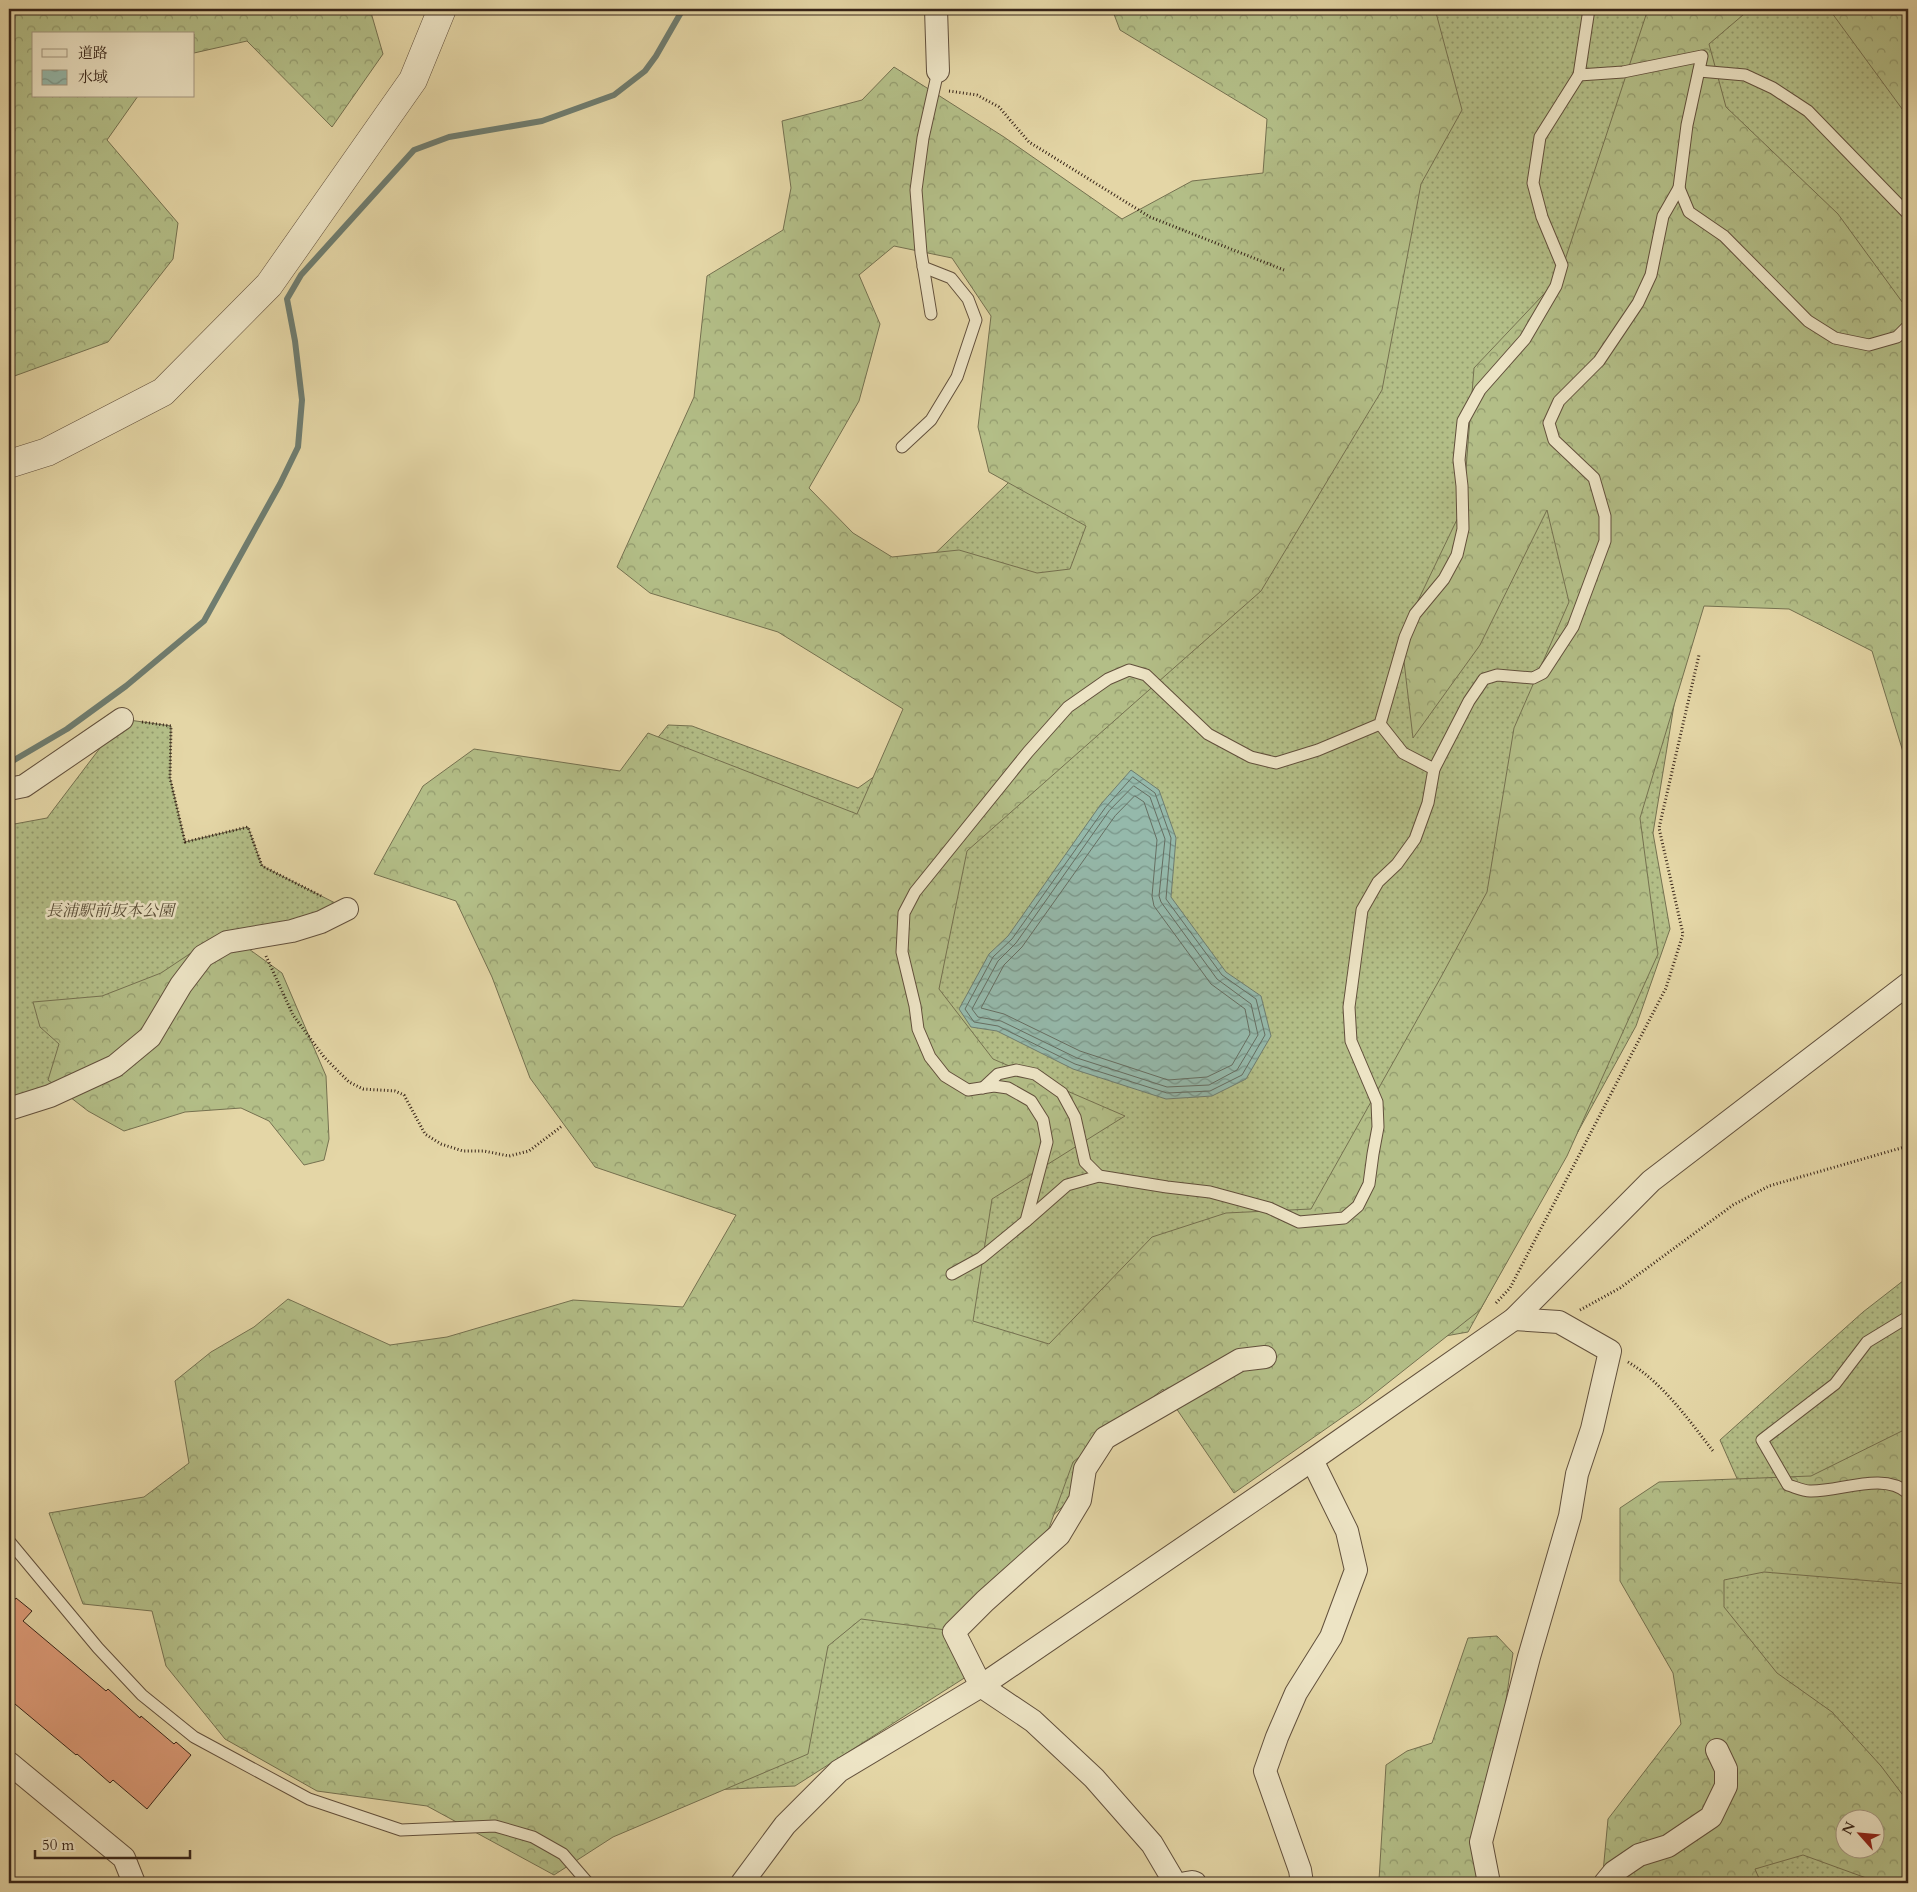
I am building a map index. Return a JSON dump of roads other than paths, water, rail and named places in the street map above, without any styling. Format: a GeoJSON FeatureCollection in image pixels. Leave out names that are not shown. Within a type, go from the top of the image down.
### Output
{"type":"FeatureCollection","features":[{"type":"Feature","properties":{"kind":"street"},"geometry":{"type":"LineString","coordinates":[[9,464],[47,452],[163,392],[269,285],[413,80],[442,9]]}},
{"type":"Feature","properties":{"kind":"street"},"geometry":{"type":"LineString","coordinates":[[936,9],[936,80]]}},
{"type":"Feature","properties":{"kind":"street"},"geometry":{"type":"LineString","coordinates":[[9,790],[24,786],[122,719]]}},
{"type":"Feature","properties":{"kind":"street"},"geometry":{"type":"LineString","coordinates":[[9,1109],[50,1096],[115,1066],[150,1037],[181,985],[203,956],[227,942],[292,931],[321,922],[348,909]]}},
{"type":"Feature","properties":{"kind":"street"},"geometry":{"type":"LineString","coordinates":[[742,1883],[785,1825],[839,1771],[981,1686],[1312,1460],[1514,1319],[1651,1181],[1908,984]]}},
{"type":"Feature","properties":{"kind":"street"},"geometry":{"type":"LineString","coordinates":[[1489,1883],[1481,1842],[1529,1658],[1570,1516],[1577,1474],[1592,1429],[1610,1351],[1560,1322],[1514,1319]]}},
{"type":"Feature","properties":{"kind":"street"},"geometry":{"type":"LineString","coordinates":[[1175,1883],[1152,1844],[1094,1778],[1033,1721],[981,1686],[954,1632],[985,1601],[1059,1535],[1080,1500],[1085,1469],[1106,1438],[1240,1360],[1266,1357]]}},
{"type":"Feature","properties":{"kind":"street"},"geometry":{"type":"LineString","coordinates":[[1302,1883],[1300,1870],[1265,1771],[1277,1737],[1296,1694],[1331,1637],[1356,1570],[1347,1531],[1312,1460]]}},
{"type":"Feature","properties":{"kind":"street"},"geometry":{"type":"LineString","coordinates":[[1605,1883],[1614,1872],[1639,1855],[1668,1846],[1711,1817],[1726,1786],[1726,1769],[1717,1750]]}},
{"type":"Feature","properties":{"kind":"street"},"geometry":{"type":"LineString","coordinates":[[9,1763],[124,1858],[134,1883]]}},
{"type":"Feature","properties":{"kind":"street"},"geometry":{"type":"LineString","coordinates":[[1186,1883],[1194,1883]]}},
{"type":"Feature","properties":{"kind":"lane"},"geometry":{"type":"LineString","coordinates":[[1380,724],[1405,637],[1415,614],[1444,579],[1457,555],[1463,529],[1462,486],[1458,460],[1463,421],[1480,390],[1525,339],[1556,286],[1562,265],[1542,217],[1533,183],[1540,138],[1579,75],[1588,9]]}},
{"type":"Feature","properties":{"kind":"lane"},"geometry":{"type":"LineString","coordinates":[[952,1274],[981,1258],[1068,1186],[1099,1176],[1210,1192],[1268,1208],[1299,1222],[1344,1218],[1358,1206],[1369,1184],[1372,1154],[1378,1127],[1377,1102],[1351,1041],[1349,1007],[1362,910],[1378,882],[1397,864],[1415,839],[1428,803],[1434,769],[1469,701],[1484,679],[1497,675],[1533,678],[1544,673],[1573,627],[1605,541],[1605,516],[1594,478],[1554,440],[1549,423],[1560,401],[1599,361],[1638,303],[1651,275],[1663,216],[1679,188],[1687,125],[1702,56],[1623,72],[1579,75]]}},
{"type":"Feature","properties":{"kind":"lane"},"geometry":{"type":"LineString","coordinates":[[1698,71],[1745,75],[1774,88],[1808,111],[1908,214]]}},
{"type":"Feature","properties":{"kind":"lane"},"geometry":{"type":"LineString","coordinates":[[931,314],[923,267],[916,190],[923,138],[936,80]]}},
{"type":"Feature","properties":{"kind":"lane"},"geometry":{"type":"LineString","coordinates":[[1679,188],[1689,212],[1724,236],[1808,321],[1835,338],[1869,345],[1897,337],[1908,326]]}},
{"type":"Feature","properties":{"kind":"lane"},"geometry":{"type":"LineString","coordinates":[[902,447],[931,420],[957,377],[976,320],[968,299],[951,278],[923,267]]}},
{"type":"Feature","properties":{"kind":"lane"},"geometry":{"type":"LineString","coordinates":[[1026,1221],[1047,1142],[1043,1120],[1031,1101],[1008,1088],[994,1086],[968,1090],[945,1076],[930,1057],[918,1029],[915,1006],[902,952],[904,913],[915,892],[1028,752],[1068,707],[1108,679],[1130,670],[1146,674],[1208,734],[1251,757],[1276,763],[1318,750],[1380,724]]}},
{"type":"Feature","properties":{"kind":"lane"},"geometry":{"type":"LineString","coordinates":[[1380,724],[1403,753],[1434,769]]}},
{"type":"Feature","properties":{"kind":"lane"},"geometry":{"type":"LineString","coordinates":[[983,1088],[998,1074],[1016,1070],[1035,1074],[1062,1093],[1075,1117],[1085,1162],[1099,1176]]}},
{"type":"Feature","properties":{"kind":"lane"},"geometry":{"type":"LineString","coordinates":[[1908,1317],[1867,1342],[1835,1384],[1762,1440],[1788,1485],[1809,1492],[1876,1483],[1902,1488],[1908,1493]]}},
{"type":"Feature","properties":{"kind":"lane"},"geometry":{"type":"LineString","coordinates":[[9,1541],[98,1648],[142,1695],[194,1737],[309,1799],[402,1830],[495,1826],[534,1836],[563,1854],[588,1883]]}},
{"type":"Feature","properties":{"kind":"water"},"geometry":{"type":"Polygon","coordinates":[[[1131,770],[1159,790],[1176,838],[1171,897],[1226,972],[1261,996],[1271,1036],[1246,1079],[1212,1096],[1166,1099],[1073,1069],[997,1031],[971,1027],[959,1009],[989,954],[1008,936],[1101,804],[1131,770]]]}},
{"type":"Feature","properties":{"kind":"waterway"},"geometry":{"type":"LineString","coordinates":[[9,763],[67,729],[126,686],[204,621],[280,484],[298,447],[302,400],[295,341],[287,299],[301,275],[414,150],[449,137],[542,121],[614,95],[645,71],[656,56],[683,9]]}},
{"type":"Feature","properties":{"kind":"park label","name":"長浦駅前坂本公園"},"geometry":{"type":"Point","coordinates":[110,911]}}]}
